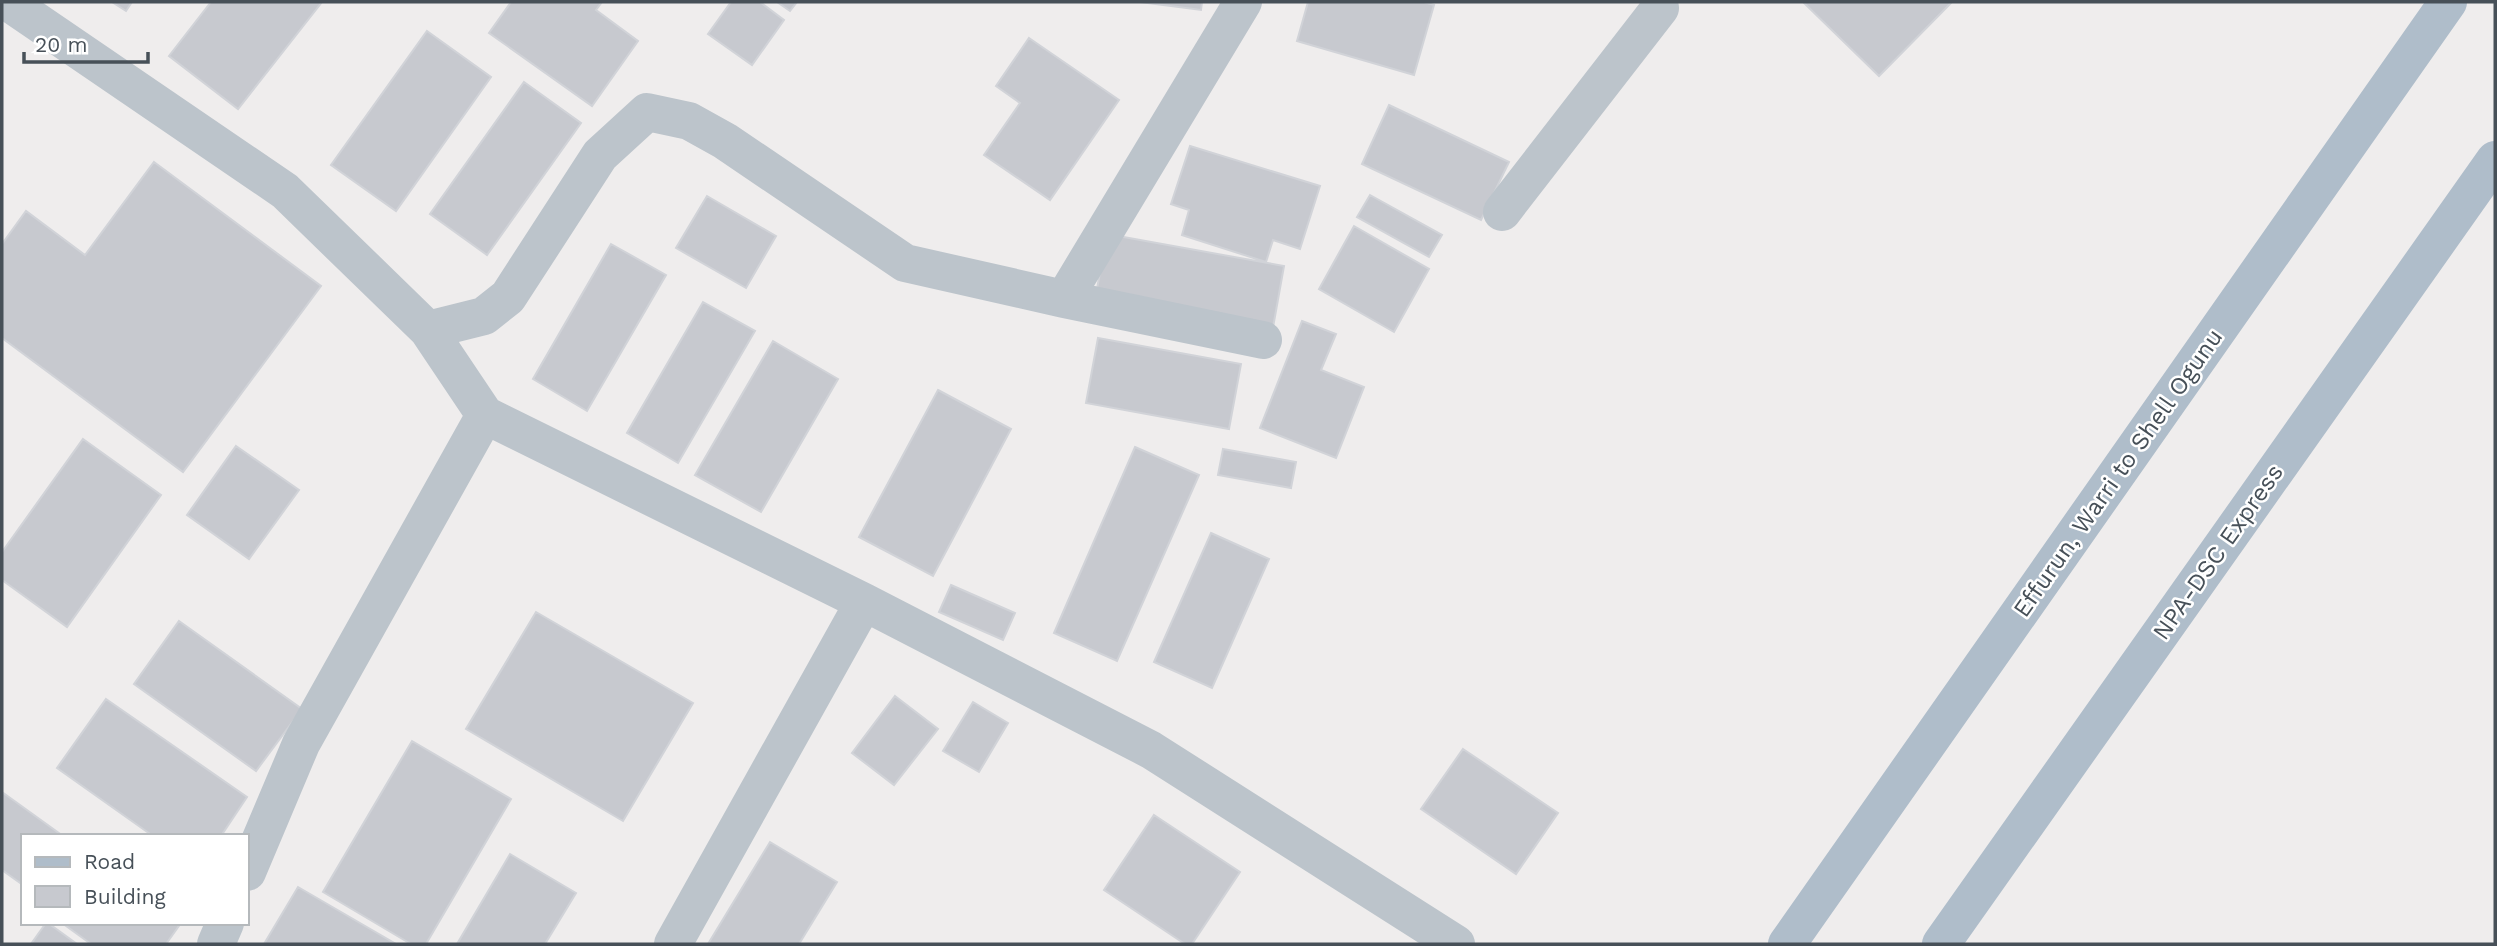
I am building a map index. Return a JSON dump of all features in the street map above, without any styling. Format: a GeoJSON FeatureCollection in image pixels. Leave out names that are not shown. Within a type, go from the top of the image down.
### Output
{"type":"FeatureCollection","features":[{"type":"Feature","properties":{"kind":"main road","name":"Effurun, Warri to Shell Ogunu"},"geometry":{"type":"LineString","coordinates":[[1787,944],[2448,2]]}},
{"type":"Feature","properties":{"kind":"main road","name":"NPA-DSC Express"},"geometry":{"type":"LineString","coordinates":[[1941,944],[2495,160]]}},
{"type":"Feature","properties":{"kind":"street"},"geometry":{"type":"LineString","coordinates":[[8,2],[285,191],[428,330],[485,415],[864,602],[1151,750],[1457,944]]}},
{"type":"Feature","properties":{"kind":"street"},"geometry":{"type":"LineString","coordinates":[[1064,299],[1243,2]]}},
{"type":"Feature","properties":{"kind":"street"},"geometry":{"type":"LineString","coordinates":[[1502,212],[1660,8],[1660,2]]}},
{"type":"Feature","properties":{"kind":"street"},"geometry":{"type":"LineString","coordinates":[[428,330],[484,316],[508,297],[600,155],[647,112],[689,121],[725,141],[905,263],[1264,340]]}},
{"type":"Feature","properties":{"kind":"street"},"geometry":{"type":"LineString","coordinates":[[248,870],[301,744],[485,415]]}},
{"type":"Feature","properties":{"kind":"street"},"geometry":{"type":"LineString","coordinates":[[673,944],[864,602]]}},
{"type":"Feature","properties":{"kind":"street"},"geometry":{"type":"LineString","coordinates":[[216,944],[224,925]]}},
{"type":"Feature","properties":{"kind":"building"},"geometry":{"type":"Polygon","coordinates":[[[112,2],[132,2],[126,11],[112,2]]]}},
{"type":"Feature","properties":{"kind":"building"},"geometry":{"type":"Polygon","coordinates":[[[211,2],[322,2],[238,109],[169,56],[211,2]]]}},
{"type":"Feature","properties":{"kind":"building"},"geometry":{"type":"Polygon","coordinates":[[[511,2],[602,2],[596,10],[638,41],[592,106],[489,33],[511,2]]]}},
{"type":"Feature","properties":{"kind":"building"},"geometry":{"type":"Polygon","coordinates":[[[731,2],[760,2],[784,20],[752,65],[708,34],[731,2]]]}},
{"type":"Feature","properties":{"kind":"building"},"geometry":{"type":"Polygon","coordinates":[[[777,2],[797,2],[790,11],[777,2]]]}},
{"type":"Feature","properties":{"kind":"building"},"geometry":{"type":"Polygon","coordinates":[[[1140,2],[1202,2],[1201,10],[1140,2]]]}},
{"type":"Feature","properties":{"kind":"building"},"geometry":{"type":"Polygon","coordinates":[[[1308,2],[1424,2],[1434,5],[1414,75],[1297,41],[1308,2]]]}},
{"type":"Feature","properties":{"kind":"building"},"geometry":{"type":"Polygon","coordinates":[[[1803,2],[1952,2],[1879,76],[1803,2]]]}},
{"type":"Feature","properties":{"kind":"building"},"geometry":{"type":"Polygon","coordinates":[[[427,31],[491,77],[396,211],[331,165],[427,31]]]}},
{"type":"Feature","properties":{"kind":"building"},"geometry":{"type":"Polygon","coordinates":[[[1029,38],[1119,100],[1050,200],[984,155],[1020,103],[996,86],[1029,38]]]}},
{"type":"Feature","properties":{"kind":"building"},"geometry":{"type":"Polygon","coordinates":[[[524,82],[581,123],[487,255],[430,214],[524,82]]]}},
{"type":"Feature","properties":{"kind":"building"},"geometry":{"type":"Polygon","coordinates":[[[1389,105],[1509,162],[1481,220],[1362,164],[1389,105]]]}},
{"type":"Feature","properties":{"kind":"building"},"geometry":{"type":"Polygon","coordinates":[[[1190,146],[1320,186],[1300,249],[1273,240],[1266,262],[1182,235],[1189,210],[1171,204],[1190,146]]]}},
{"type":"Feature","properties":{"kind":"building"},"geometry":{"type":"Polygon","coordinates":[[[154,162],[321,286],[183,472],[2,338],[2,244],[26,211],[85,255],[154,162]]]}},
{"type":"Feature","properties":{"kind":"building"},"geometry":{"type":"Polygon","coordinates":[[[1370,195],[1442,235],[1429,257],[1357,217],[1370,195]]]}},
{"type":"Feature","properties":{"kind":"building"},"geometry":{"type":"Polygon","coordinates":[[[707,196],[776,236],[746,288],[676,248],[707,196]]]}},
{"type":"Feature","properties":{"kind":"building"},"geometry":{"type":"Polygon","coordinates":[[[1354,226],[1429,269],[1394,332],[1319,289],[1354,226]]]}},
{"type":"Feature","properties":{"kind":"building"},"geometry":{"type":"Polygon","coordinates":[[[1107,234],[1284,266],[1272,333],[1095,300],[1107,234]]]}},
{"type":"Feature","properties":{"kind":"building"},"geometry":{"type":"Polygon","coordinates":[[[611,244],[666,275],[587,411],[533,379],[611,244]]]}},
{"type":"Feature","properties":{"kind":"building"},"geometry":{"type":"Polygon","coordinates":[[[703,302],[755,331],[678,463],[627,433],[703,302]]]}},
{"type":"Feature","properties":{"kind":"building"},"geometry":{"type":"Polygon","coordinates":[[[1302,321],[1336,334],[1321,370],[1364,387],[1336,458],[1260,428],[1302,321]]]}},
{"type":"Feature","properties":{"kind":"building"},"geometry":{"type":"Polygon","coordinates":[[[1098,338],[1241,364],[1229,429],[1086,403],[1098,338]]]}},
{"type":"Feature","properties":{"kind":"building"},"geometry":{"type":"Polygon","coordinates":[[[773,341],[838,379],[761,512],[695,475],[773,341]]]}},
{"type":"Feature","properties":{"kind":"building"},"geometry":{"type":"Polygon","coordinates":[[[938,390],[1011,429],[933,576],[859,537],[938,390]]]}},
{"type":"Feature","properties":{"kind":"building"},"geometry":{"type":"Polygon","coordinates":[[[83,439],[161,495],[67,627],[2,580],[2,552],[83,439]]]}},
{"type":"Feature","properties":{"kind":"building"},"geometry":{"type":"Polygon","coordinates":[[[236,446],[299,490],[249,559],[187,515],[236,446]]]}},
{"type":"Feature","properties":{"kind":"building"},"geometry":{"type":"Polygon","coordinates":[[[1135,447],[1199,475],[1117,661],[1054,633],[1135,447]]]}},
{"type":"Feature","properties":{"kind":"building"},"geometry":{"type":"Polygon","coordinates":[[[1223,449],[1296,462],[1291,488],[1218,475],[1223,449]]]}},
{"type":"Feature","properties":{"kind":"building"},"geometry":{"type":"Polygon","coordinates":[[[1211,533],[1269,559],[1212,688],[1154,662],[1211,533]]]}},
{"type":"Feature","properties":{"kind":"building"},"geometry":{"type":"Polygon","coordinates":[[[951,585],[1015,613],[1003,640],[939,612],[951,585]]]}},
{"type":"Feature","properties":{"kind":"building"},"geometry":{"type":"Polygon","coordinates":[[[536,612],[693,703],[623,821],[466,729],[536,612]]]}},
{"type":"Feature","properties":{"kind":"building"},"geometry":{"type":"Polygon","coordinates":[[[179,621],[302,709],[256,771],[134,684],[179,621]]]}},
{"type":"Feature","properties":{"kind":"building"},"geometry":{"type":"Polygon","coordinates":[[[895,696],[938,729],[894,785],[852,753],[895,696]]]}},
{"type":"Feature","properties":{"kind":"building"},"geometry":{"type":"Polygon","coordinates":[[[106,699],[247,797],[222,834],[150,834],[57,768],[106,699]]]}},
{"type":"Feature","properties":{"kind":"building"},"geometry":{"type":"Polygon","coordinates":[[[973,702],[1008,723],[979,772],[943,751],[973,702]]]}},
{"type":"Feature","properties":{"kind":"building"},"geometry":{"type":"Polygon","coordinates":[[[412,741],[511,799],[426,944],[411,944],[323,892],[412,741]]]}},
{"type":"Feature","properties":{"kind":"building"},"geometry":{"type":"Polygon","coordinates":[[[1463,749],[1558,813],[1516,874],[1421,809],[1463,749]]]}},
{"type":"Feature","properties":{"kind":"building"},"geometry":{"type":"Polygon","coordinates":[[[2,792],[60,834],[21,834],[21,884],[2,870],[2,792]]]}},
{"type":"Feature","properties":{"kind":"building"},"geometry":{"type":"Polygon","coordinates":[[[1154,815],[1240,872],[1192,944],[1185,944],[1104,890],[1154,815]]]}},
{"type":"Feature","properties":{"kind":"building"},"geometry":{"type":"Polygon","coordinates":[[[770,842],[837,882],[799,944],[708,944],[770,842]]]}},
{"type":"Feature","properties":{"kind":"building"},"geometry":{"type":"Polygon","coordinates":[[[510,854],[576,893],[545,944],[457,944],[510,854]]]}},
{"type":"Feature","properties":{"kind":"building"},"geometry":{"type":"Polygon","coordinates":[[[298,887],[396,944],[264,944],[298,887]]]}},
{"type":"Feature","properties":{"kind":"building"},"geometry":{"type":"Polygon","coordinates":[[[45,925],[51,925],[77,944],[31,944],[45,925]]]}},
{"type":"Feature","properties":{"kind":"building"},"geometry":{"type":"Polygon","coordinates":[[[65,925],[180,925],[166,944],[91,944],[65,925]]]}}]}
